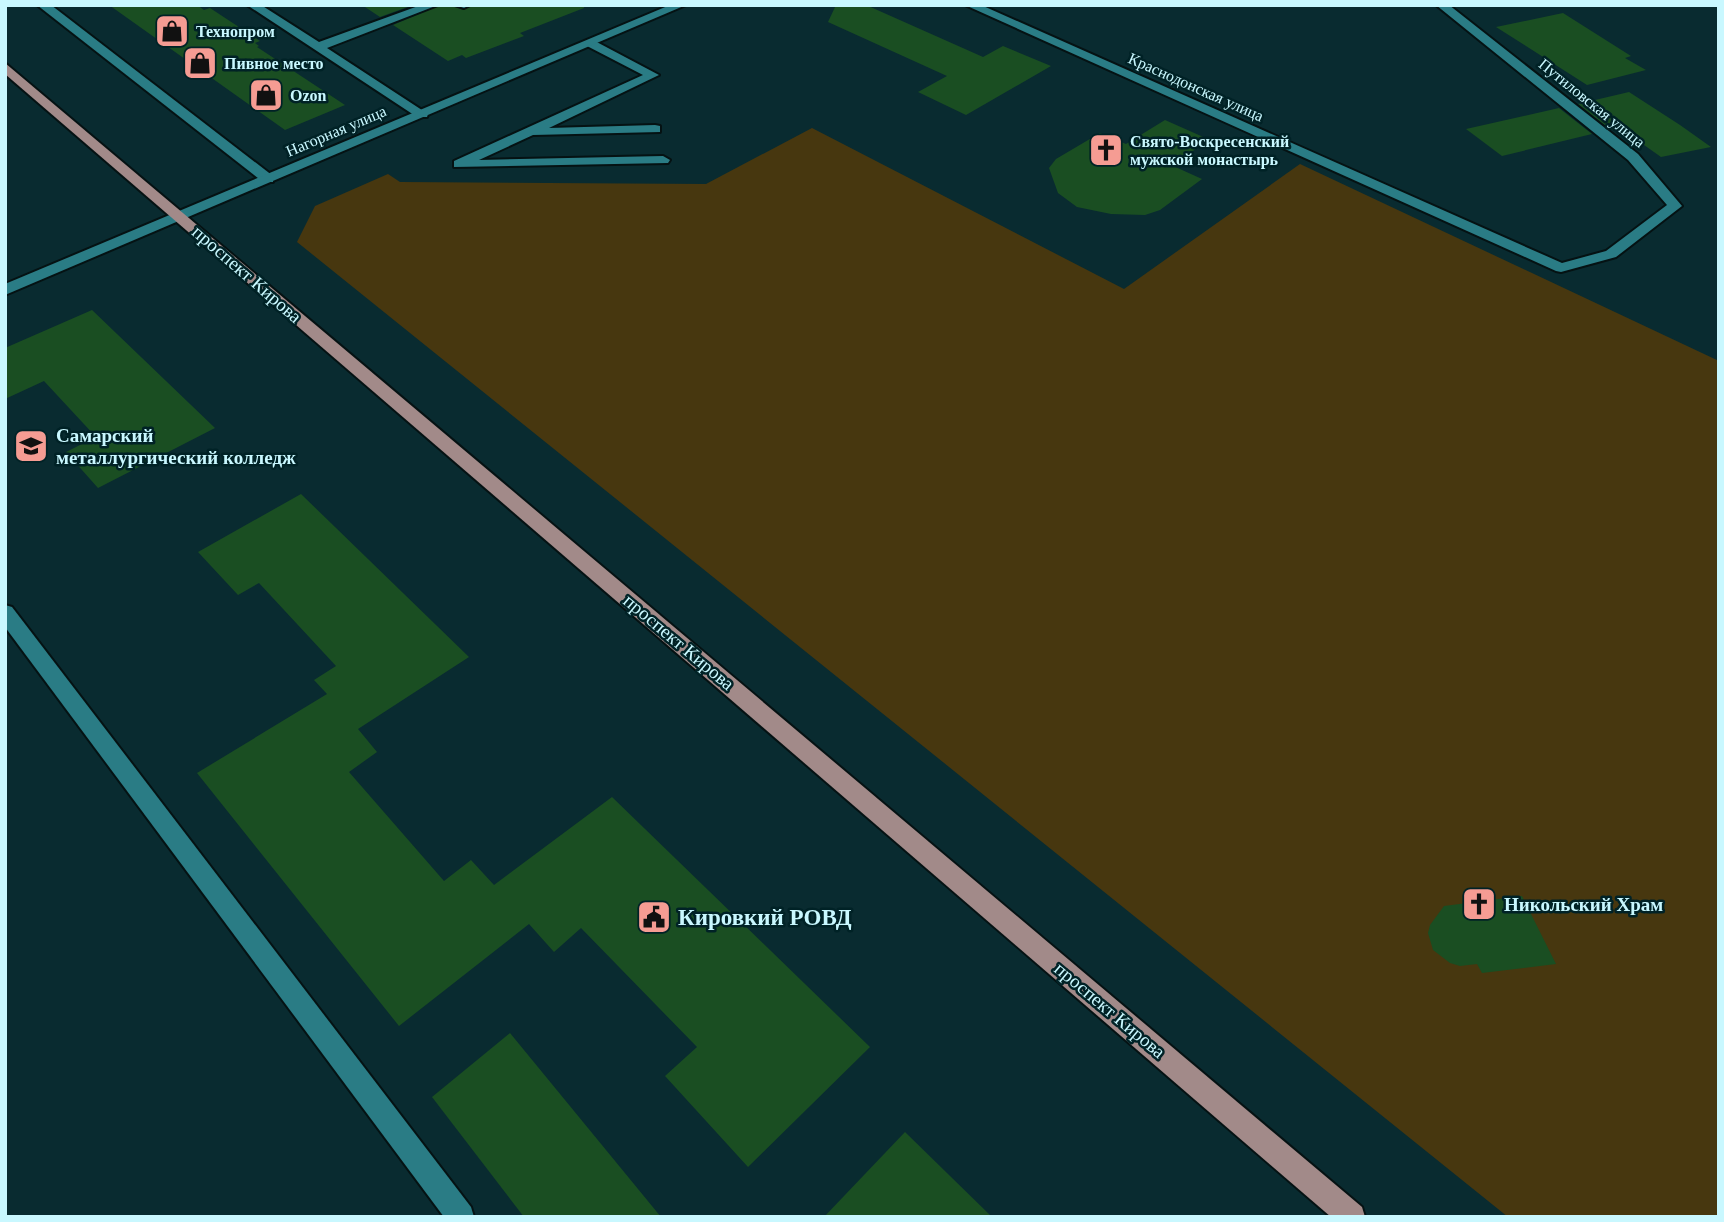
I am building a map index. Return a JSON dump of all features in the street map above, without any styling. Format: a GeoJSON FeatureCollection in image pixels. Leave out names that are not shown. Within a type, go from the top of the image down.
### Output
{"type":"FeatureCollection","features":[{"type":"Feature","properties":{"kind":"main road","name":"проспект Кирова"},"geometry":{"type":"LineString","coordinates":[[5,67],[1352,1217]]}},
{"type":"Feature","properties":{"kind":"street"},"geometry":{"type":"LineString","coordinates":[[43,5],[268,179]]}},
{"type":"Feature","properties":{"kind":"street"},"geometry":{"type":"LineString","coordinates":[[253,5],[422,114]]}},
{"type":"Feature","properties":{"kind":"street"},"geometry":{"type":"LineString","coordinates":[[318,47],[432,5]]}},
{"type":"Feature","properties":{"kind":"street","name":"Нагорная улица"},"geometry":{"type":"LineString","coordinates":[[5,290],[680,5]]}},
{"type":"Feature","properties":{"kind":"street","name":"Краснодонская улица"},"geometry":{"type":"LineString","coordinates":[[971,5],[1561,268]]}},
{"type":"Feature","properties":{"kind":"street","name":"Путиловская улица"},"geometry":{"type":"LineString","coordinates":[[1442,5],[1633,156],[1675,206],[1611,254],[1561,268]]}},
{"type":"Feature","properties":{"kind":"street"},"geometry":{"type":"LineString","coordinates":[[591,43],[653,75],[459,164],[663,160]]}},
{"type":"Feature","properties":{"kind":"street"},"geometry":{"type":"LineString","coordinates":[[529,132],[655,129]]}},
{"type":"Feature","properties":{"kind":"street"},"geometry":{"type":"LineString","coordinates":[[5,612],[461,1217]]}},
{"type":"Feature","properties":{"kind":"shaded area"},"geometry":{"type":"Polygon","coordinates":[[[812,128],[1124,289],[1300,164],[1719,361],[1719,1217],[1508,1217],[297,242],[315,206],[388,174],[400,182],[706,184],[812,128]]]}},
{"type":"Feature","properties":{"kind":"building"},"geometry":{"type":"Polygon","coordinates":[[[109,5],[197,5],[204,10],[210,8],[260,41],[255,43],[259,46],[257,47],[345,105],[285,130],[109,5]]]}},
{"type":"Feature","properties":{"kind":"building"},"geometry":{"type":"Polygon","coordinates":[[[362,5],[413,5],[380,17],[362,5]]]}},
{"type":"Feature","properties":{"kind":"building"},"geometry":{"type":"Polygon","coordinates":[[[440,5],[453,5],[463,10],[472,5],[584,5],[584,8],[520,33],[524,36],[466,58],[462,55],[448,61],[393,25],[440,5]]]}},
{"type":"Feature","properties":{"kind":"building"},"geometry":{"type":"Polygon","coordinates":[[[836,5],[866,5],[983,57],[1003,46],[1051,66],[966,115],[918,92],[947,76],[828,22],[836,5]]]}},
{"type":"Feature","properties":{"kind":"building"},"geometry":{"type":"Polygon","coordinates":[[[1563,13],[1631,56],[1625,58],[1646,70],[1587,85],[1496,27],[1563,13]]]}},
{"type":"Feature","properties":{"kind":"building"},"geometry":{"type":"Polygon","coordinates":[[[1629,92],[1711,147],[1661,157],[1620,128],[1611,130],[1578,104],[1629,92]]]}},
{"type":"Feature","properties":{"kind":"building"},"geometry":{"type":"Polygon","coordinates":[[[1559,108],[1592,134],[1502,156],[1466,129],[1559,108]]]}},
{"type":"Feature","properties":{"kind":"building"},"geometry":{"type":"Polygon","coordinates":[[[1165,120],[1210,140],[1171,165],[1202,179],[1160,210],[1145,215],[1111,214],[1077,207],[1058,193],[1049,168],[1056,159],[1100,133],[1126,144],[1165,120]]]}},
{"type":"Feature","properties":{"kind":"building"},"geometry":{"type":"Polygon","coordinates":[[[92,310],[215,428],[98,488],[66,452],[96,437],[44,381],[5,399],[5,348],[92,310]]]}},
{"type":"Feature","properties":{"kind":"building"},"geometry":{"type":"Polygon","coordinates":[[[301,494],[469,657],[358,729],[377,752],[349,772],[444,881],[471,860],[494,885],[612,797],[870,1047],[748,1167],[665,1076],[697,1047],[581,928],[554,952],[529,924],[399,1026],[197,773],[327,694],[314,680],[336,666],[259,583],[238,595],[198,552],[301,494]]]}},
{"type":"Feature","properties":{"kind":"building"},"geometry":{"type":"Polygon","coordinates":[[[1522,896],[1556,964],[1482,973],[1477,964],[1460,966],[1450,963],[1433,950],[1428,933],[1430,925],[1444,906],[1522,896]]]}},
{"type":"Feature","properties":{"kind":"building"},"geometry":{"type":"Polygon","coordinates":[[[510,1033],[661,1217],[524,1217],[432,1097],[510,1033]]]}},
{"type":"Feature","properties":{"kind":"building"},"geometry":{"type":"Polygon","coordinates":[[[905,1132],[992,1217],[824,1217],[905,1132]]]}},
{"type":"Feature","properties":{"kind":"place","name":"Технопром"},"geometry":{"type":"Point","coordinates":[172,31]}},
{"type":"Feature","properties":{"kind":"place","name":"Пивное место"},"geometry":{"type":"Point","coordinates":[200,63]}},
{"type":"Feature","properties":{"kind":"place","name":"Ozon"},"geometry":{"type":"Point","coordinates":[266,95]}},
{"type":"Feature","properties":{"kind":"place","name":"Свято-Воскресенский мужской монастырь"},"geometry":{"type":"Point","coordinates":[1106,150]}},
{"type":"Feature","properties":{"kind":"place","name":"Самарский металлургический колледж"},"geometry":{"type":"Point","coordinates":[31,446]}},
{"type":"Feature","properties":{"kind":"place","name":"Никольский Храм"},"geometry":{"type":"Point","coordinates":[1479,904]}},
{"type":"Feature","properties":{"kind":"place","name":"Кировкий РОВД"},"geometry":{"type":"Point","coordinates":[654,917]}}]}
